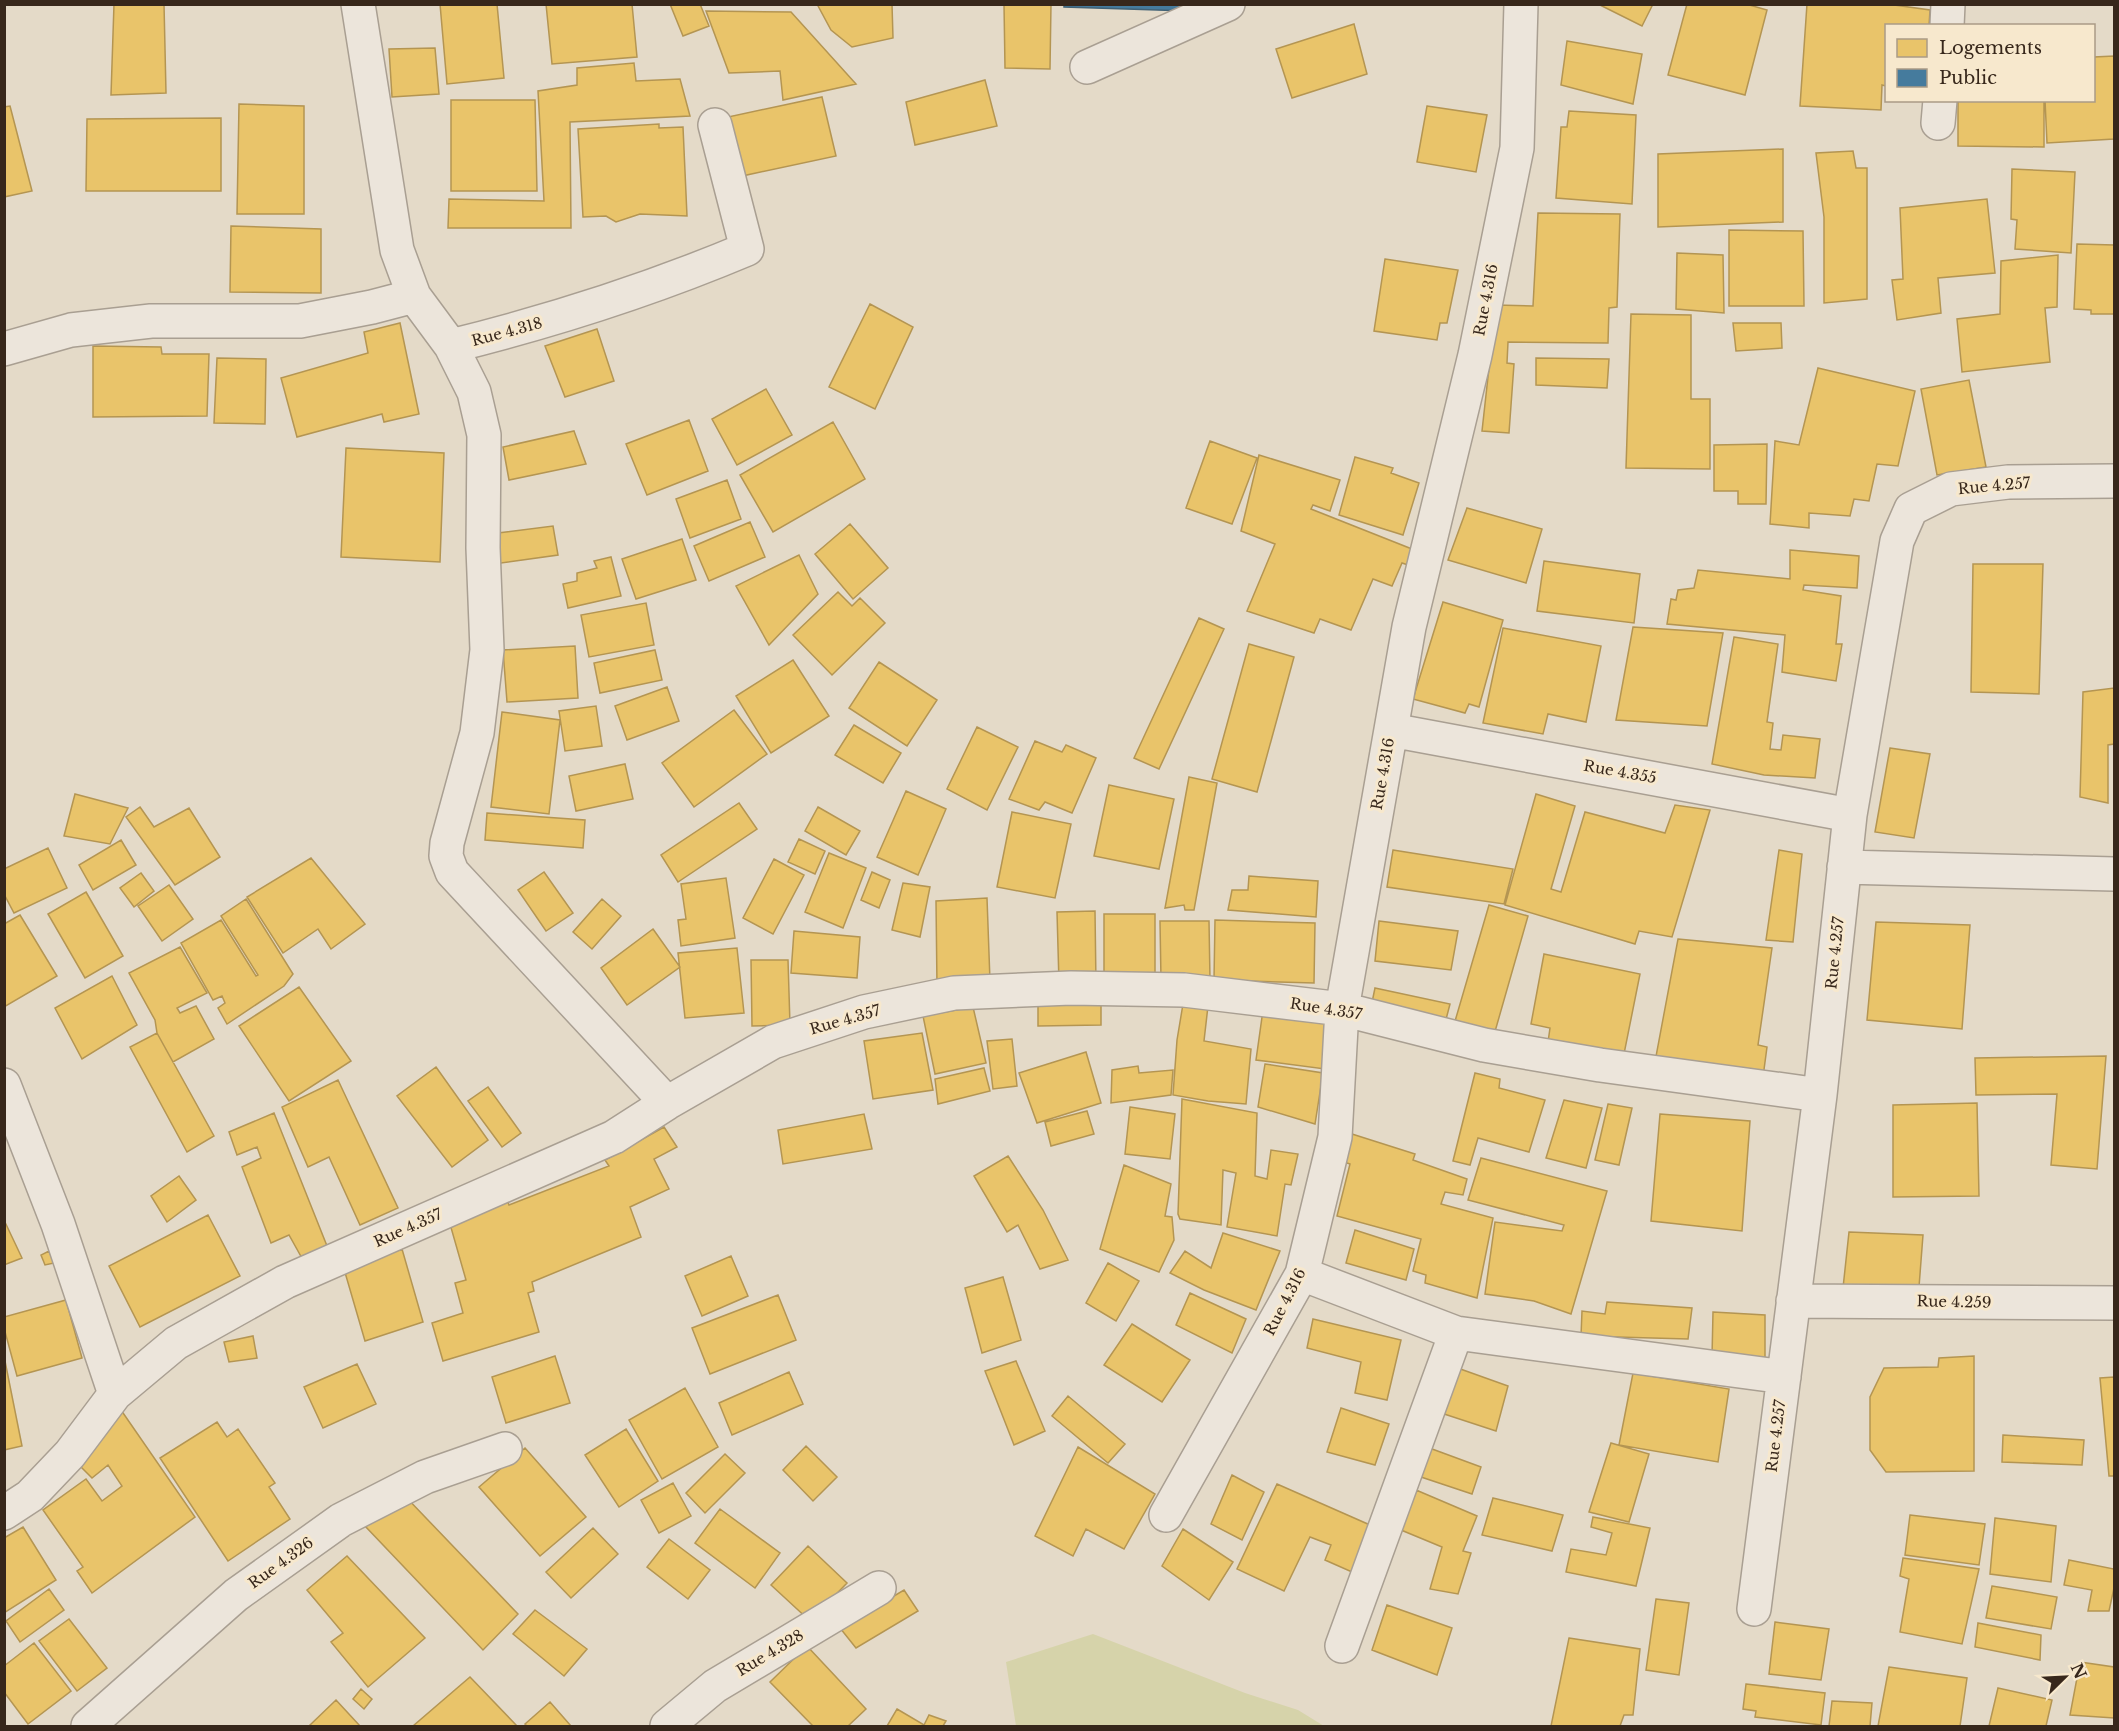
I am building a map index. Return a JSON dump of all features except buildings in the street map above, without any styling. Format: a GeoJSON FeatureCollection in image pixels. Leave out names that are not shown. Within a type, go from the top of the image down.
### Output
{"type":"FeatureCollection","features":[{"type":"Feature","properties":{"kind":"street","name":"Rue 4.318"},"geometry":{"type":"LineString","coordinates":[[358,4],[397,250],[414,296],[452,346],[568,314],[704,267],[747,249],[715,125]]}},
{"type":"Feature","properties":{"kind":"street"},"geometry":{"type":"LineString","coordinates":[[1087,68],[1228,4]]}},
{"type":"Feature","properties":{"kind":"street","name":"Rue 4.316"},"geometry":{"type":"LineString","coordinates":[[1166,1515],[1302,1274],[1335,1137],[1342,1009],[1409,627],[1475,355],[1517,148],[1521,4]]}},
{"type":"Feature","properties":{"kind":"street"},"geometry":{"type":"LineString","coordinates":[[1947,24],[1948,4]]}},
{"type":"Feature","properties":{"kind":"street"},"geometry":{"type":"LineString","coordinates":[[4,349],[71,330],[151,321],[300,321],[414,296]]}},
{"type":"Feature","properties":{"kind":"street"},"geometry":{"type":"LineString","coordinates":[[452,346],[474,392],[484,435],[483,548],[487,650],[477,733],[447,843],[446,856],[452,872],[667,1103]]}},
{"type":"Feature","properties":{"kind":"street","name":"Rue 4.257"},"geometry":{"type":"LineString","coordinates":[[1754,1609],[1820,1095],[1850,814],[1897,541],[1911,509],[1951,489],[2008,482],[2115,481]]}},
{"type":"Feature","properties":{"kind":"street","name":"Rue 4.355"},"geometry":{"type":"LineString","coordinates":[[1391,730],[1850,814]]}},
{"type":"Feature","properties":{"kind":"street"},"geometry":{"type":"LineString","coordinates":[[1844,867],[2115,874]]}},
{"type":"Feature","properties":{"kind":"street","name":"Rue 4.357"},"geometry":{"type":"LineString","coordinates":[[4,1513],[30,1496],[70,1454],[115,1394],[176,1342],[285,1282],[614,1137],[667,1103],[773,1042],[864,1012],[954,993],[1071,988],[1184,990],[1342,1009],[1484,1045],[1600,1065],[1820,1095]]}},
{"type":"Feature","properties":{"kind":"street"},"geometry":{"type":"LineString","coordinates":[[4,1085],[58,1224],[115,1394]]}},
{"type":"Feature","properties":{"kind":"street"},"geometry":{"type":"LineString","coordinates":[[1302,1274],[1456,1333],[1784,1377]]}},
{"type":"Feature","properties":{"kind":"street","name":"Rue 4.259"},"geometry":{"type":"LineString","coordinates":[[1793,1301],[2115,1304]]}},
{"type":"Feature","properties":{"kind":"street"},"geometry":{"type":"LineString","coordinates":[[1342,1646],[1456,1333]]}},
{"type":"Feature","properties":{"kind":"street","name":"Rue 4.326"},"geometry":{"type":"LineString","coordinates":[[88,1726],[236,1595],[341,1520],[425,1477],[506,1449]]}},
{"type":"Feature","properties":{"kind":"street","name":"Rue 4.328"},"geometry":{"type":"LineString","coordinates":[[668,1726],[715,1686],[879,1588]]}},
{"type":"Feature","properties":{"kind":"shaded area"},"geometry":{"type":"Polygon","coordinates":[[[1093,1634],[1245,1693],[1298,1710],[1324,1726],[1016,1726],[1006,1662],[1093,1634]]]}}]}
